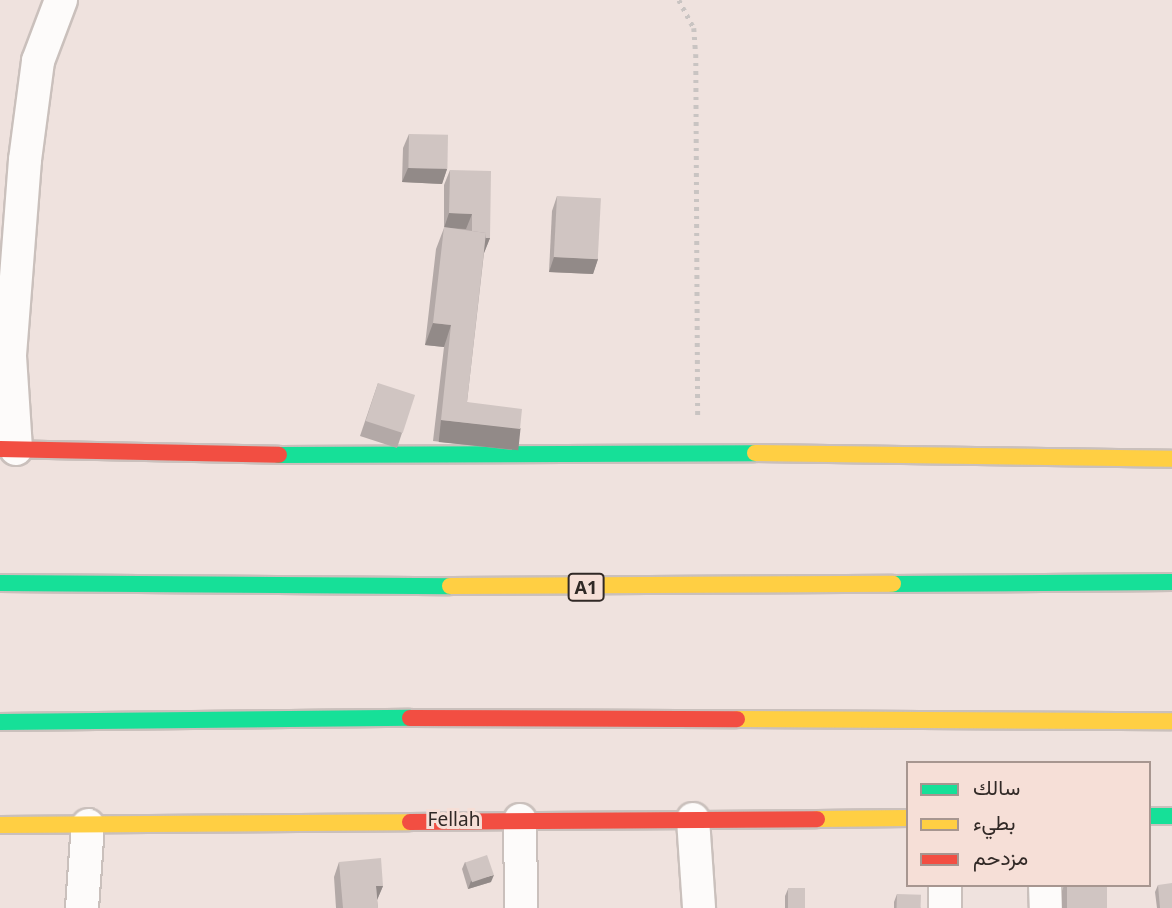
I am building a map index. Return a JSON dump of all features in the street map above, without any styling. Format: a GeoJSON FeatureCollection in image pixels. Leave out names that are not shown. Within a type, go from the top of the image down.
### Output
{"type":"FeatureCollection","features":[{"type":"Feature","properties":{"kind":"main road"},"geometry":{"type":"LineString","coordinates":[[8,449],[226,456],[698,453],[1172,459]]}},
{"type":"Feature","properties":{"kind":"main road","name":"A1"},"geometry":{"type":"LineString","coordinates":[[0,583],[593,587],[1172,582]]}},
{"type":"Feature","properties":{"kind":"main road"},"geometry":{"type":"LineString","coordinates":[[0,722],[350,718],[1172,721]]}},
{"type":"Feature","properties":{"kind":"main road"},"geometry":{"type":"LineString","coordinates":[[1151,816],[1172,816]]}},
{"type":"Feature","properties":{"kind":"main road","name":"Fellah"},"geometry":{"type":"LineString","coordinates":[[0,825],[906,818]]}},
{"type":"Feature","properties":{"kind":"street"},"geometry":{"type":"LineString","coordinates":[[8,449],[10,355],[25,160],[38,61],[61,0]]}},
{"type":"Feature","properties":{"kind":"street"},"geometry":{"type":"LineString","coordinates":[[693,819],[699,908]]}},
{"type":"Feature","properties":{"kind":"street"},"geometry":{"type":"LineString","coordinates":[[520,820],[521,908]]}},
{"type":"Feature","properties":{"kind":"street"},"geometry":{"type":"LineString","coordinates":[[82,908],[88,825]]}},
{"type":"Feature","properties":{"kind":"street"},"geometry":{"type":"LineString","coordinates":[[945,887],[945,908]]}},
{"type":"Feature","properties":{"kind":"street"},"geometry":{"type":"LineString","coordinates":[[1045,887],[1046,908]]}},
{"type":"Feature","properties":{"kind":"path"},"geometry":{"type":"LineString","coordinates":[[679,0],[694,28],[696,54],[698,453]]}},
{"type":"Feature","properties":{"kind":"building"},"geometry":{"type":"Polygon","coordinates":[[[409,134],[448,135],[447,169],[408,168],[409,134]]]}},
{"type":"Feature","properties":{"kind":"building"},"geometry":{"type":"Polygon","coordinates":[[[450,170],[491,171],[490,238],[486,238],[486,233],[472,231],[472,214],[449,213],[450,170]]]}},
{"type":"Feature","properties":{"kind":"building"},"geometry":{"type":"Polygon","coordinates":[[[557,196],[601,198],[598,259],[554,257],[557,196]]]}},
{"type":"Feature","properties":{"kind":"building"},"geometry":{"type":"Polygon","coordinates":[[[444,227],[486,233],[467,402],[522,409],[520,429],[441,420],[451,325],[433,323],[444,227]]]}},
{"type":"Feature","properties":{"kind":"building"},"geometry":{"type":"Polygon","coordinates":[[[378,383],[415,395],[403,433],[366,421],[378,383]]]}},
{"type":"Feature","properties":{"kind":"building"},"geometry":{"type":"Polygon","coordinates":[[[487,855],[494,875],[472,882],[465,862],[487,855]]]}},
{"type":"Feature","properties":{"kind":"building"},"geometry":{"type":"Polygon","coordinates":[[[381,858],[383,886],[376,886],[378,908],[343,908],[339,862],[381,858]]]}},
{"type":"Feature","properties":{"kind":"building"},"geometry":{"type":"Polygon","coordinates":[[[1172,883],[1172,908],[1160,908],[1158,885],[1172,883]]]}},
{"type":"Feature","properties":{"kind":"building"},"geometry":{"type":"Polygon","coordinates":[[[1067,887],[1107,887],[1107,908],[1067,908],[1067,887]]]}},
{"type":"Feature","properties":{"kind":"building"},"geometry":{"type":"Polygon","coordinates":[[[788,888],[805,888],[805,908],[788,908],[788,888]]]}},
{"type":"Feature","properties":{"kind":"building"},"geometry":{"type":"Polygon","coordinates":[[[897,894],[921,895],[921,908],[897,908],[897,894]]]}},
{"type":"Feature","properties":{"kind":"traffic: fast"},"geometry":{"type":"LineString","coordinates":[[279,455],[755,453]]}},
{"type":"Feature","properties":{"kind":"traffic: fast"},"geometry":{"type":"LineString","coordinates":[[893,584],[1172,582]]}},
{"type":"Feature","properties":{"kind":"traffic: fast"},"geometry":{"type":"LineString","coordinates":[[0,583],[450,586]]}},
{"type":"Feature","properties":{"kind":"traffic: fast"},"geometry":{"type":"LineString","coordinates":[[0,722],[410,718]]}},
{"type":"Feature","properties":{"kind":"traffic: fast"},"geometry":{"type":"LineString","coordinates":[[1151,816],[1172,816]]}},
{"type":"Feature","properties":{"kind":"traffic: slow"},"geometry":{"type":"LineString","coordinates":[[755,453],[1172,459]]}},
{"type":"Feature","properties":{"kind":"traffic: slow"},"geometry":{"type":"LineString","coordinates":[[450,586],[893,584]]}},
{"type":"Feature","properties":{"kind":"traffic: slow"},"geometry":{"type":"LineString","coordinates":[[737,719],[1172,721]]}},
{"type":"Feature","properties":{"kind":"traffic: slow"},"geometry":{"type":"LineString","coordinates":[[817,819],[906,818]]}},
{"type":"Feature","properties":{"kind":"traffic: slow"},"geometry":{"type":"LineString","coordinates":[[0,825],[410,822]]}},
{"type":"Feature","properties":{"kind":"traffic: jam"},"geometry":{"type":"LineString","coordinates":[[0,449],[279,455]]}},
{"type":"Feature","properties":{"kind":"traffic: jam"},"geometry":{"type":"LineString","coordinates":[[410,718],[737,719]]}},
{"type":"Feature","properties":{"kind":"traffic: jam"},"geometry":{"type":"LineString","coordinates":[[410,822],[817,819]]}}]}
